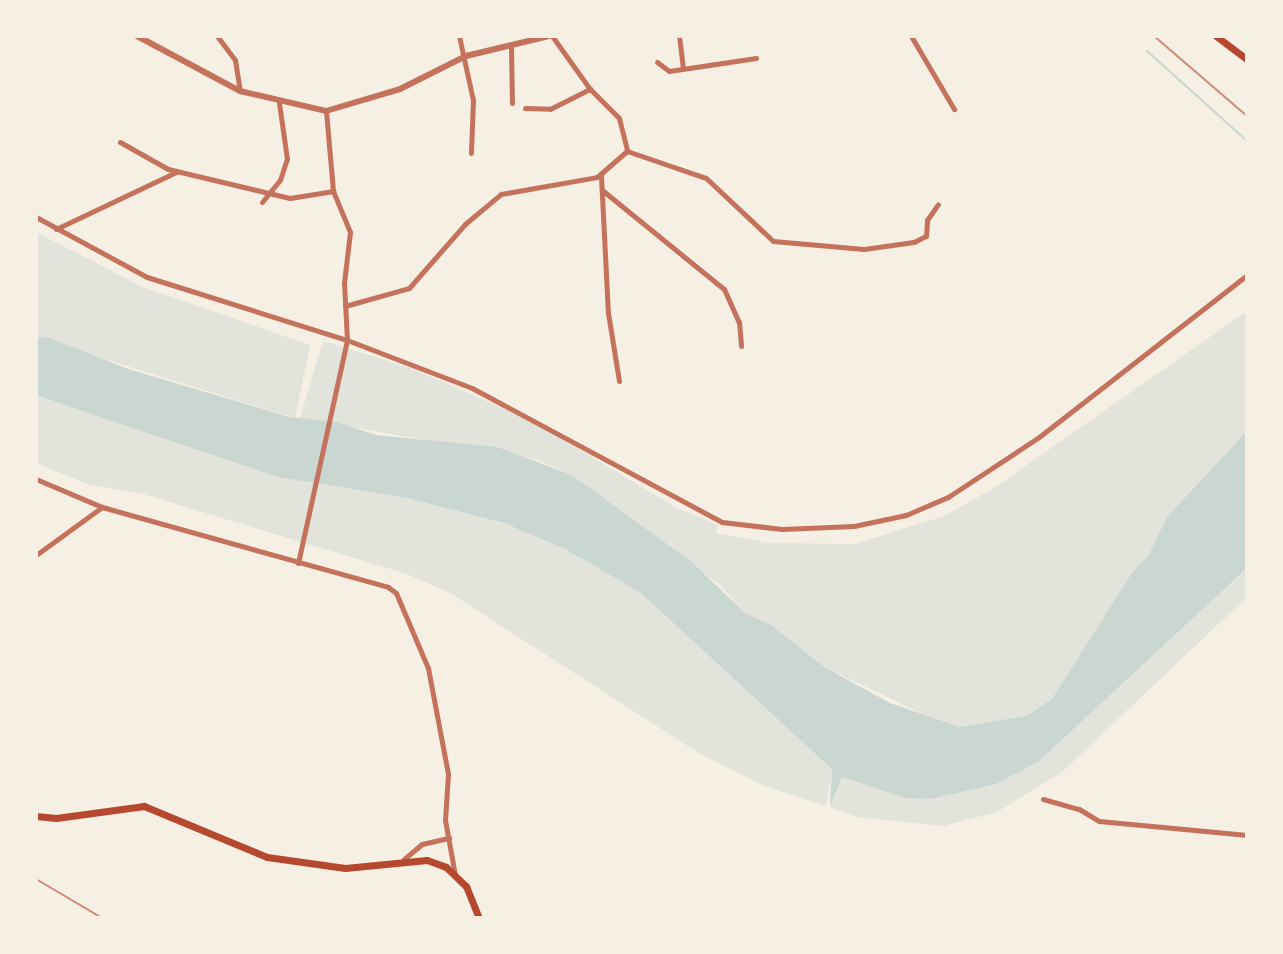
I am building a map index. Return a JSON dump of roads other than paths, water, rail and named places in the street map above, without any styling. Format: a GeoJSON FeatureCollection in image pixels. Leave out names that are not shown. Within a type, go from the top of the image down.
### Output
{"type":"FeatureCollection","features":[{"type":"Feature","properties":{"kind":"main road"},"geometry":{"type":"LineString","coordinates":[[1216,36],[1247,59]]}},
{"type":"Feature","properties":{"kind":"main road"},"geometry":{"type":"LineString","coordinates":[[36,816],[56,818],[144,806],[267,857],[345,868],[404,859],[435,862],[466,886],[479,918]]}},
{"type":"Feature","properties":{"kind":"street"},"geometry":{"type":"LineString","coordinates":[[137,36],[240,91],[279,103],[326,111],[400,89],[466,56],[511,48],[550,36],[590,89],[619,118],[627,151]]}},
{"type":"Feature","properties":{"kind":"street"},"geometry":{"type":"LineString","coordinates":[[217,36],[235,60],[240,91]]}},
{"type":"Feature","properties":{"kind":"street"},"geometry":{"type":"LineString","coordinates":[[459,36],[466,56],[473,100],[471,153]]}},
{"type":"Feature","properties":{"kind":"street"},"geometry":{"type":"LineString","coordinates":[[679,36],[683,68]]}},
{"type":"Feature","properties":{"kind":"street"},"geometry":{"type":"LineString","coordinates":[[911,36],[954,109]]}},
{"type":"Feature","properties":{"kind":"street"},"geometry":{"type":"LineString","coordinates":[[511,48],[512,103]]}},
{"type":"Feature","properties":{"kind":"street"},"geometry":{"type":"LineString","coordinates":[[657,62],[665,70],[756,58]]}},
{"type":"Feature","properties":{"kind":"street"},"geometry":{"type":"LineString","coordinates":[[525,108],[550,109],[590,89]]}},
{"type":"Feature","properties":{"kind":"street"},"geometry":{"type":"LineString","coordinates":[[262,202],[287,159],[279,103]]}},
{"type":"Feature","properties":{"kind":"street"},"geometry":{"type":"LineString","coordinates":[[299,560],[346,342],[350,232],[333,191],[326,111]]}},
{"type":"Feature","properties":{"kind":"street"},"geometry":{"type":"LineString","coordinates":[[120,142],[176,172],[297,198],[333,191]]}},
{"type":"Feature","properties":{"kind":"street"},"geometry":{"type":"LineString","coordinates":[[345,306],[409,288],[474,214],[511,189],[601,175],[627,151]]}},
{"type":"Feature","properties":{"kind":"street"},"geometry":{"type":"LineString","coordinates":[[627,151],[706,178],[763,234],[788,244],[864,249],[914,242],[926,236],[927,220],[938,204]]}},
{"type":"Feature","properties":{"kind":"street"},"geometry":{"type":"LineString","coordinates":[[56,229],[176,172]]}},
{"type":"Feature","properties":{"kind":"street"},"geometry":{"type":"LineString","coordinates":[[601,175],[608,313],[619,381]]}},
{"type":"Feature","properties":{"kind":"street"},"geometry":{"type":"LineString","coordinates":[[602,190],[724,289],[739,322],[741,346]]}},
{"type":"Feature","properties":{"kind":"street"},"geometry":{"type":"LineString","coordinates":[[36,217],[147,277],[346,342],[472,388],[544,423],[676,501],[722,522],[814,529],[906,515],[948,497],[1039,437],[1247,275]]}},
{"type":"Feature","properties":{"kind":"street"},"geometry":{"type":"LineString","coordinates":[[36,479],[102,507],[299,560],[396,593],[428,668],[448,774],[449,838],[455,875]]}},
{"type":"Feature","properties":{"kind":"street"},"geometry":{"type":"LineString","coordinates":[[36,555],[102,507]]}},
{"type":"Feature","properties":{"kind":"street"},"geometry":{"type":"LineString","coordinates":[[1043,799],[1079,809],[1099,821],[1247,835]]}},
{"type":"Feature","properties":{"kind":"street"},"geometry":{"type":"LineString","coordinates":[[404,859],[422,844],[449,838]]}},
{"type":"Feature","properties":{"kind":"waterway"},"geometry":{"type":"LineString","coordinates":[[1147,51],[1247,141]]}},
{"type":"Feature","properties":{"kind":"railway"},"geometry":{"type":"LineString","coordinates":[[1154,36],[1247,116]]}},
{"type":"Feature","properties":{"kind":"railway"},"geometry":{"type":"LineString","coordinates":[[36,879],[102,918]]}}]}
